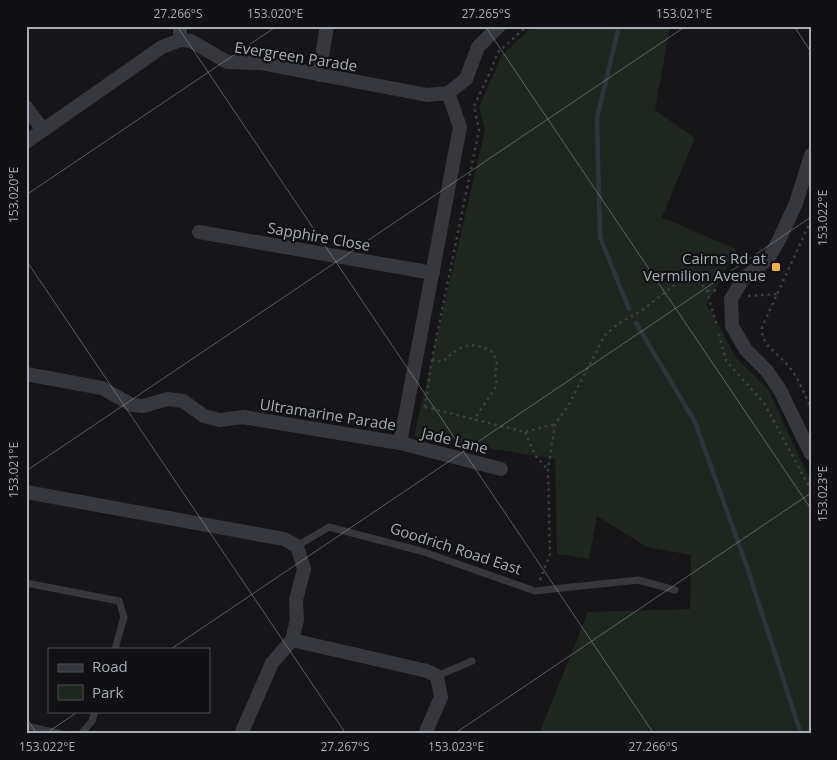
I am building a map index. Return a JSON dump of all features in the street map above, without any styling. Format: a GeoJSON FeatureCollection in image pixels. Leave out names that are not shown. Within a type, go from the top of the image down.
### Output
{"type":"FeatureCollection","features":[{"type":"Feature","properties":{"kind":"street"},"geometry":{"type":"LineString","coordinates":[[319,75],[328,26]]}},
{"type":"Feature","properties":{"kind":"street"},"geometry":{"type":"LineString","coordinates":[[448,93],[466,79],[478,47],[499,26]]}},
{"type":"Feature","properties":{"kind":"street","name":"Evergreen Parade"},"geometry":{"type":"LineString","coordinates":[[26,142],[180,33],[227,62],[260,63],[427,95],[448,93]]}},
{"type":"Feature","properties":{"kind":"street","name":"Ultramarine Parade"},"geometry":{"type":"LineString","coordinates":[[26,374],[102,388],[132,405],[143,406],[168,399],[183,401],[204,416],[220,420],[243,417],[400,443],[460,127],[448,93]]}},
{"type":"Feature","properties":{"kind":"street"},"geometry":{"type":"LineString","coordinates":[[26,107],[43,130]]}},
{"type":"Feature","properties":{"kind":"street"},"geometry":{"type":"LineString","coordinates":[[811,155],[796,203],[779,240],[768,259],[743,278],[731,300],[732,326],[746,350],[767,371],[780,390],[811,454]]}},
{"type":"Feature","properties":{"kind":"street","name":"Sapphire Close"},"geometry":{"type":"LineString","coordinates":[[199,232],[433,273]]}},
{"type":"Feature","properties":{"kind":"street","name":"Jade Lane"},"geometry":{"type":"LineString","coordinates":[[400,443],[501,469]]}},
{"type":"Feature","properties":{"kind":"street"},"geometry":{"type":"LineString","coordinates":[[26,492],[284,539],[297,546],[304,568],[296,600],[296,620],[292,640],[272,663],[241,734]]}},
{"type":"Feature","properties":{"kind":"street"},"geometry":{"type":"LineString","coordinates":[[292,640],[427,671],[436,676],[441,696],[425,734]]}},
{"type":"Feature","properties":{"kind":"lane","name":"Goodrich Road East"},"geometry":{"type":"LineString","coordinates":[[297,546],[329,527],[421,550],[511,584],[535,591],[638,580],[675,590]]}},
{"type":"Feature","properties":{"kind":"lane"},"geometry":{"type":"LineString","coordinates":[[26,583],[118,600],[124,617],[115,648]]}},
{"type":"Feature","properties":{"kind":"lane"},"geometry":{"type":"LineString","coordinates":[[436,676],[472,661]]}},
{"type":"Feature","properties":{"kind":"lane"},"geometry":{"type":"LineString","coordinates":[[81,734],[92,721],[95,712]]}},
{"type":"Feature","properties":{"kind":"lane"},"geometry":{"type":"LineString","coordinates":[[26,726],[62,734]]}},
{"type":"Feature","properties":{"kind":"path"},"geometry":{"type":"LineString","coordinates":[[425,407],[432,359],[479,130],[474,106],[497,53],[527,26]]}},
{"type":"Feature","properties":{"kind":"path"},"geometry":{"type":"LineString","coordinates":[[811,220],[762,327],[762,335],[766,344],[790,367],[811,408]]}},
{"type":"Feature","properties":{"kind":"path"},"geometry":{"type":"LineString","coordinates":[[535,591],[550,554],[548,470],[554,424],[568,406],[605,335],[678,283],[694,280],[701,283],[708,291],[726,361],[764,404],[811,490]]}},
{"type":"Feature","properties":{"kind":"path"},"geometry":{"type":"LineString","coordinates":[[432,359],[442,362],[460,347],[469,345],[483,346],[493,352],[497,364],[495,374],[497,384],[474,420]]}},
{"type":"Feature","properties":{"kind":"path"},"geometry":{"type":"LineString","coordinates":[[420,406],[524,432],[554,424]]}},
{"type":"Feature","properties":{"kind":"path"},"geometry":{"type":"LineString","coordinates":[[524,432],[535,455],[548,470]]}},
{"type":"Feature","properties":{"kind":"green space"},"geometry":{"type":"Polygon","coordinates":[[[533,26],[670,26],[655,110],[695,138],[662,217],[737,250],[706,305],[736,358],[768,389],[811,482],[811,734],[539,734],[588,612],[690,609],[691,555],[647,547],[597,516],[589,559],[557,554],[555,459],[414,436],[485,130],[479,107],[502,55],[533,26]]]}},
{"type":"Feature","properties":{"kind":"waterway"},"geometry":{"type":"LineString","coordinates":[[619,26],[597,118],[600,237],[629,309]]}},
{"type":"Feature","properties":{"kind":"waterway"},"geometry":{"type":"LineString","coordinates":[[636,323],[695,422],[747,567],[801,734]]}},
{"type":"Feature","properties":{"kind":"place","name":"Cairns Rd at Vermilion Avenue"},"geometry":{"type":"Point","coordinates":[776,267]}}]}
